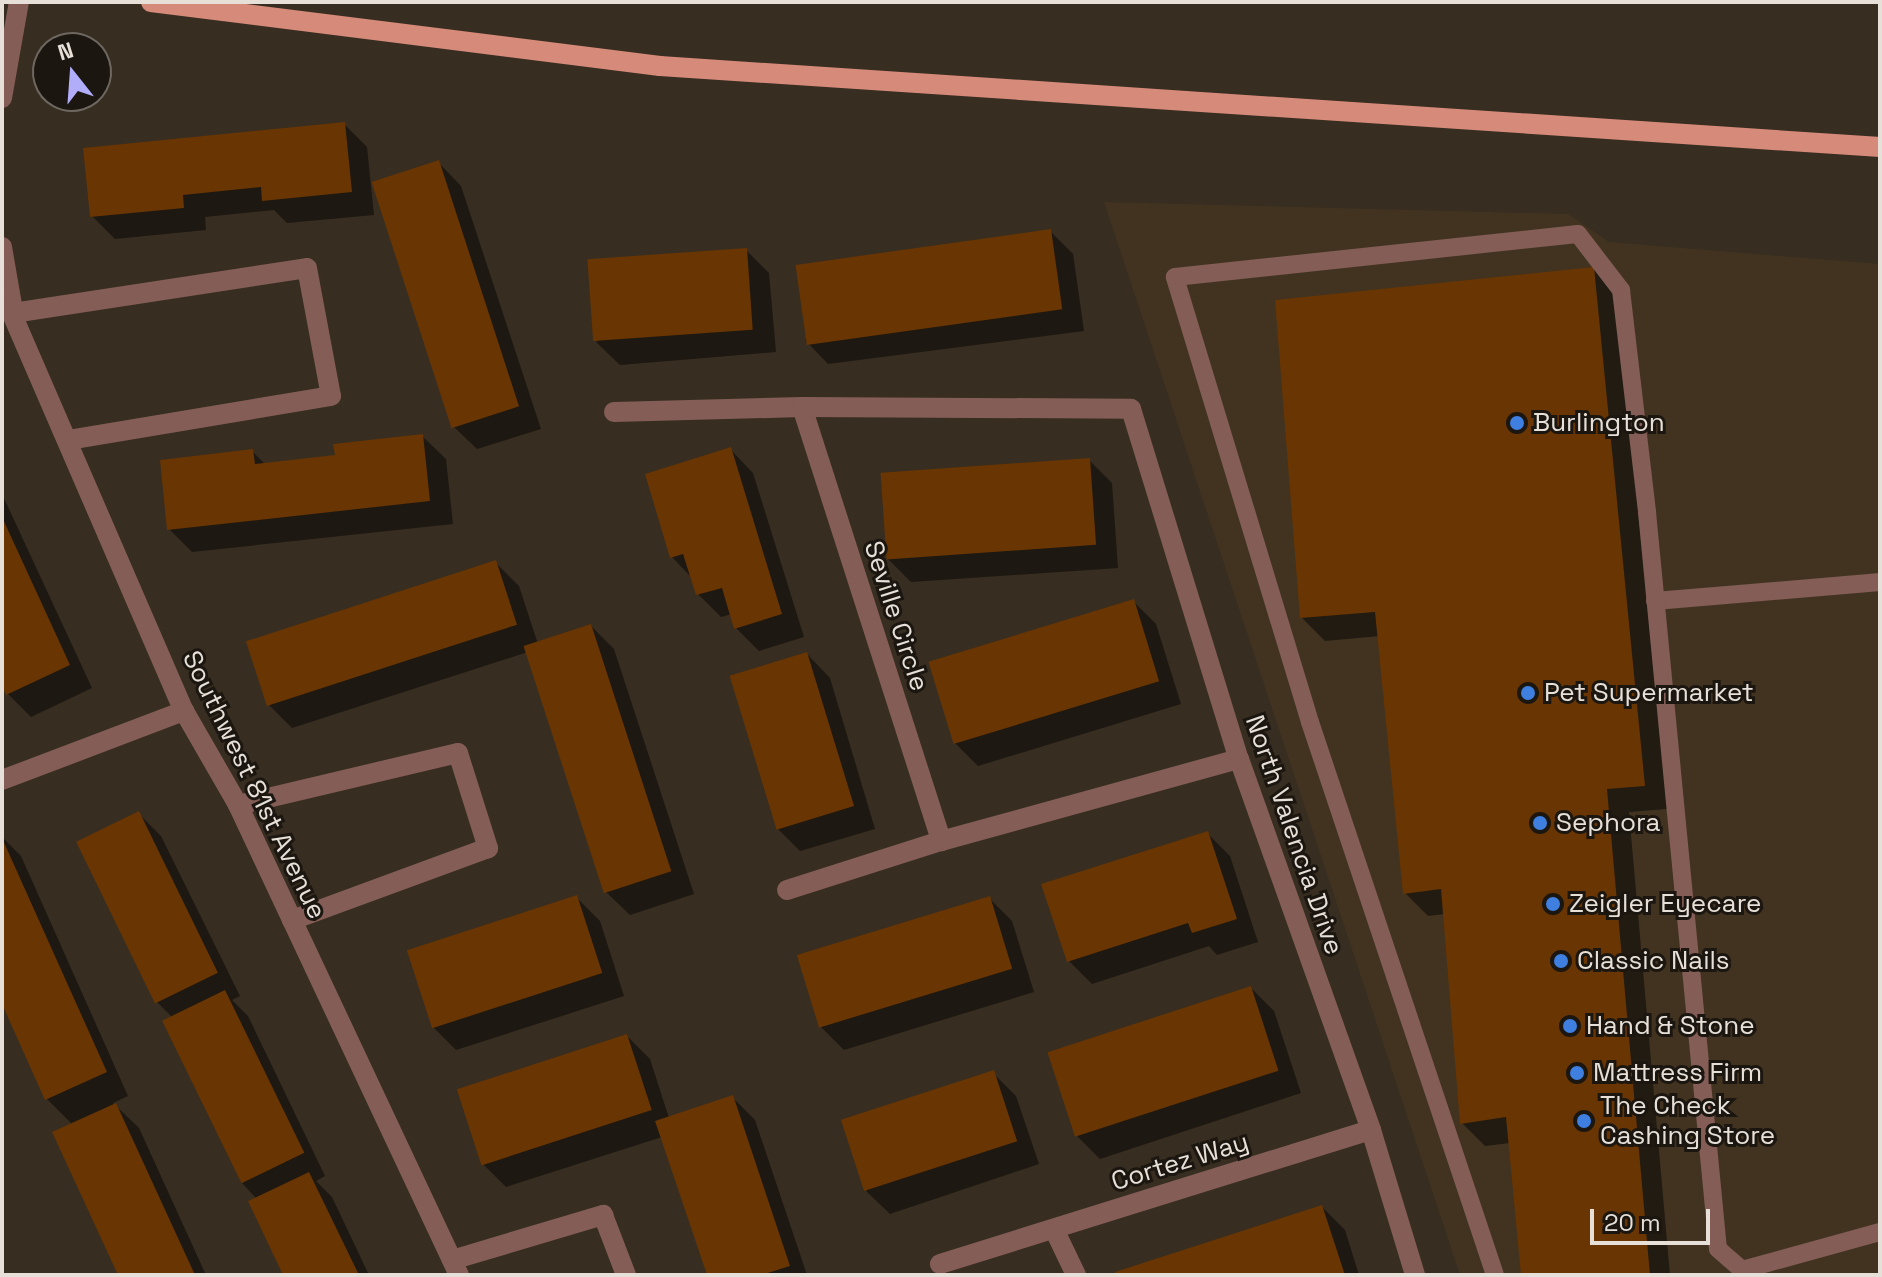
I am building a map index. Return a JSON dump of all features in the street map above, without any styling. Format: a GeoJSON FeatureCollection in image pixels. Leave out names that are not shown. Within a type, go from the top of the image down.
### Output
{"type":"FeatureCollection","features":[{"type":"Feature","properties":{"kind":"main road"},"geometry":{"type":"LineString","coordinates":[[151,2],[660,66],[1880,147]]}},
{"type":"Feature","properties":{"kind":"street"},"geometry":{"type":"LineString","coordinates":[[2,98],[19,2]]}},
{"type":"Feature","properties":{"kind":"street","name":"Southwest 81st Avenue"},"geometry":{"type":"LineString","coordinates":[[2,247],[8,311]]}},
{"type":"Feature","properties":{"kind":"street"},"geometry":{"type":"LineString","coordinates":[[8,311],[307,268],[331,396],[68,440]]}},
{"type":"Feature","properties":{"kind":"street","name":"Southwest 81st Avenue"},"geometry":{"type":"LineString","coordinates":[[2,291],[8,311],[68,440],[184,711],[238,805],[455,1267]]}},
{"type":"Feature","properties":{"kind":"street"},"geometry":{"type":"LineString","coordinates":[[614,412],[802,407]]}},
{"type":"Feature","properties":{"kind":"street","name":"North Valencia Drive"},"geometry":{"type":"LineString","coordinates":[[802,407],[1131,409],[1239,759],[1371,1130],[1415,1275]]}},
{"type":"Feature","properties":{"kind":"street","name":"Seville Circle"},"geometry":{"type":"LineString","coordinates":[[802,407],[941,841]]}},
{"type":"Feature","properties":{"kind":"street"},"geometry":{"type":"LineString","coordinates":[[2,780],[184,711]]}},
{"type":"Feature","properties":{"kind":"street"},"geometry":{"type":"LineString","coordinates":[[238,805],[458,753],[488,848],[292,920]]}},
{"type":"Feature","properties":{"kind":"street"},"geometry":{"type":"LineString","coordinates":[[787,890],[941,841],[1239,759]]}},
{"type":"Feature","properties":{"kind":"street","name":"Cortez Way"},"geometry":{"type":"LineString","coordinates":[[940,1264],[1371,1130]]}},
{"type":"Feature","properties":{"kind":"street"},"geometry":{"type":"LineString","coordinates":[[455,1267],[603,1215],[626,1275]]}},
{"type":"Feature","properties":{"kind":"street"},"geometry":{"type":"LineString","coordinates":[[1054,1229],[1076,1275]]}},
{"type":"Feature","properties":{"kind":"lane"},"geometry":{"type":"LineString","coordinates":[[1495,1275],[1310,722],[1175,277],[1578,234],[1621,290],[1655,601],[1718,1249],[1742,1270],[1880,1232]]}},
{"type":"Feature","properties":{"kind":"lane"},"geometry":{"type":"LineString","coordinates":[[1655,601],[1880,582]]}},
{"type":"Feature","properties":{"kind":"shaded area"},"geometry":{"type":"Polygon","coordinates":[[[1104,202],[1568,214],[1609,242],[1880,264],[1880,1275],[1460,1275],[1104,202]]]}},
{"type":"Feature","properties":{"kind":"building"},"geometry":{"type":"Polygon","coordinates":[[[345,122],[352,192],[262,201],[261,187],[183,195],[184,208],[90,217],[83,148],[345,122]]]}},
{"type":"Feature","properties":{"kind":"building"},"geometry":{"type":"Polygon","coordinates":[[[439,160],[519,406],[452,428],[371,182],[439,160]]]}},
{"type":"Feature","properties":{"kind":"building"},"geometry":{"type":"Polygon","coordinates":[[[1051,229],[1062,309],[807,345],[796,265],[1051,229]]]}},
{"type":"Feature","properties":{"kind":"building"},"geometry":{"type":"Polygon","coordinates":[[[747,248],[753,330],[593,341],[587,259],[747,248]]]}},
{"type":"Feature","properties":{"kind":"building"},"geometry":{"type":"Polygon","coordinates":[[[1594,267],[1645,786],[1607,789],[1650,1275],[1521,1275],[1506,1117],[1460,1124],[1441,889],[1403,894],[1375,612],[1300,618],[1275,300],[1594,267]]]}},
{"type":"Feature","properties":{"kind":"building"},"geometry":{"type":"Polygon","coordinates":[[[423,434],[430,501],[167,530],[160,460],[253,449],[255,464],[335,455],[333,444],[423,434]]]}},
{"type":"Feature","properties":{"kind":"building"},"geometry":{"type":"Polygon","coordinates":[[[731,447],[782,614],[734,629],[722,588],[696,595],[683,554],[670,558],[645,474],[731,447]]]}},
{"type":"Feature","properties":{"kind":"building"},"geometry":{"type":"Polygon","coordinates":[[[1090,458],[1096,545],[887,559],[881,473],[1090,458]]]}},
{"type":"Feature","properties":{"kind":"building"},"geometry":{"type":"Polygon","coordinates":[[[2,517],[70,665],[6,695],[2,686],[2,517]]]}},
{"type":"Feature","properties":{"kind":"building"},"geometry":{"type":"Polygon","coordinates":[[[496,560],[517,625],[267,706],[246,641],[496,560]]]}},
{"type":"Feature","properties":{"kind":"building"},"geometry":{"type":"Polygon","coordinates":[[[1134,599],[1159,681],[954,744],[928,662],[1134,599]]]}},
{"type":"Feature","properties":{"kind":"building"},"geometry":{"type":"Polygon","coordinates":[[[591,624],[671,871],[604,893],[523,646],[591,624]]]}},
{"type":"Feature","properties":{"kind":"building"},"geometry":{"type":"Polygon","coordinates":[[[807,652],[854,806],[777,830],[730,676],[807,652]]]}},
{"type":"Feature","properties":{"kind":"building"},"geometry":{"type":"Polygon","coordinates":[[[139,811],[218,973],[155,1003],[76,842],[139,811]]]}},
{"type":"Feature","properties":{"kind":"building"},"geometry":{"type":"Polygon","coordinates":[[[1208,831],[1237,919],[1192,933],[1188,923],[1067,962],[1041,884],[1208,831]]]}},
{"type":"Feature","properties":{"kind":"building"},"geometry":{"type":"Polygon","coordinates":[[[2,838],[107,1072],[45,1100],[2,1004],[2,838]]]}},
{"type":"Feature","properties":{"kind":"building"},"geometry":{"type":"Polygon","coordinates":[[[577,895],[602,973],[432,1028],[407,950],[577,895]]]}},
{"type":"Feature","properties":{"kind":"building"},"geometry":{"type":"Polygon","coordinates":[[[990,896],[1012,969],[819,1028],[797,955],[990,896]]]}},
{"type":"Feature","properties":{"kind":"building"},"geometry":{"type":"Polygon","coordinates":[[[1251,986],[1279,1071],[1075,1137],[1047,1052],[1251,986]]]}},
{"type":"Feature","properties":{"kind":"building"},"geometry":{"type":"Polygon","coordinates":[[[225,990],[304,1153],[241,1183],[162,1021],[225,990]]]}},
{"type":"Feature","properties":{"kind":"building"},"geometry":{"type":"Polygon","coordinates":[[[627,1034],[652,1110],[481,1165],[457,1089],[627,1034]]]}},
{"type":"Feature","properties":{"kind":"building"},"geometry":{"type":"Polygon","coordinates":[[[994,1070],[1017,1141],[864,1191],[841,1120],[994,1070]]]}},
{"type":"Feature","properties":{"kind":"building"},"geometry":{"type":"Polygon","coordinates":[[[733,1095],[790,1266],[761,1275],[707,1275],[655,1121],[733,1095]]]}},
{"type":"Feature","properties":{"kind":"building"},"geometry":{"type":"Polygon","coordinates":[[[116,1103],[195,1275],[118,1275],[52,1132],[116,1103]]]}},
{"type":"Feature","properties":{"kind":"building"},"geometry":{"type":"Polygon","coordinates":[[[309,1172],[359,1275],[283,1275],[248,1201],[309,1172]]]}},
{"type":"Feature","properties":{"kind":"building"},"geometry":{"type":"Polygon","coordinates":[[[1322,1205],[1345,1275],[1116,1275],[1115,1272],[1322,1205]]]}},
{"type":"Feature","properties":{"kind":"place","name":"Burlington"},"geometry":{"type":"Point","coordinates":[1517,423]}},
{"type":"Feature","properties":{"kind":"place","name":"Pet Supermarket"},"geometry":{"type":"Point","coordinates":[1528,693]}},
{"type":"Feature","properties":{"kind":"place","name":"Sephora"},"geometry":{"type":"Point","coordinates":[1540,823]}},
{"type":"Feature","properties":{"kind":"place","name":"Zeigler Eyecare"},"geometry":{"type":"Point","coordinates":[1553,904]}},
{"type":"Feature","properties":{"kind":"place","name":"Classic Nails"},"geometry":{"type":"Point","coordinates":[1561,961]}},
{"type":"Feature","properties":{"kind":"place","name":"Hand & Stone"},"geometry":{"type":"Point","coordinates":[1570,1026]}},
{"type":"Feature","properties":{"kind":"place","name":"Mattress Firm"},"geometry":{"type":"Point","coordinates":[1577,1073]}},
{"type":"Feature","properties":{"kind":"place","name":"The Check Cashing Store"},"geometry":{"type":"Point","coordinates":[1584,1121]}}]}
